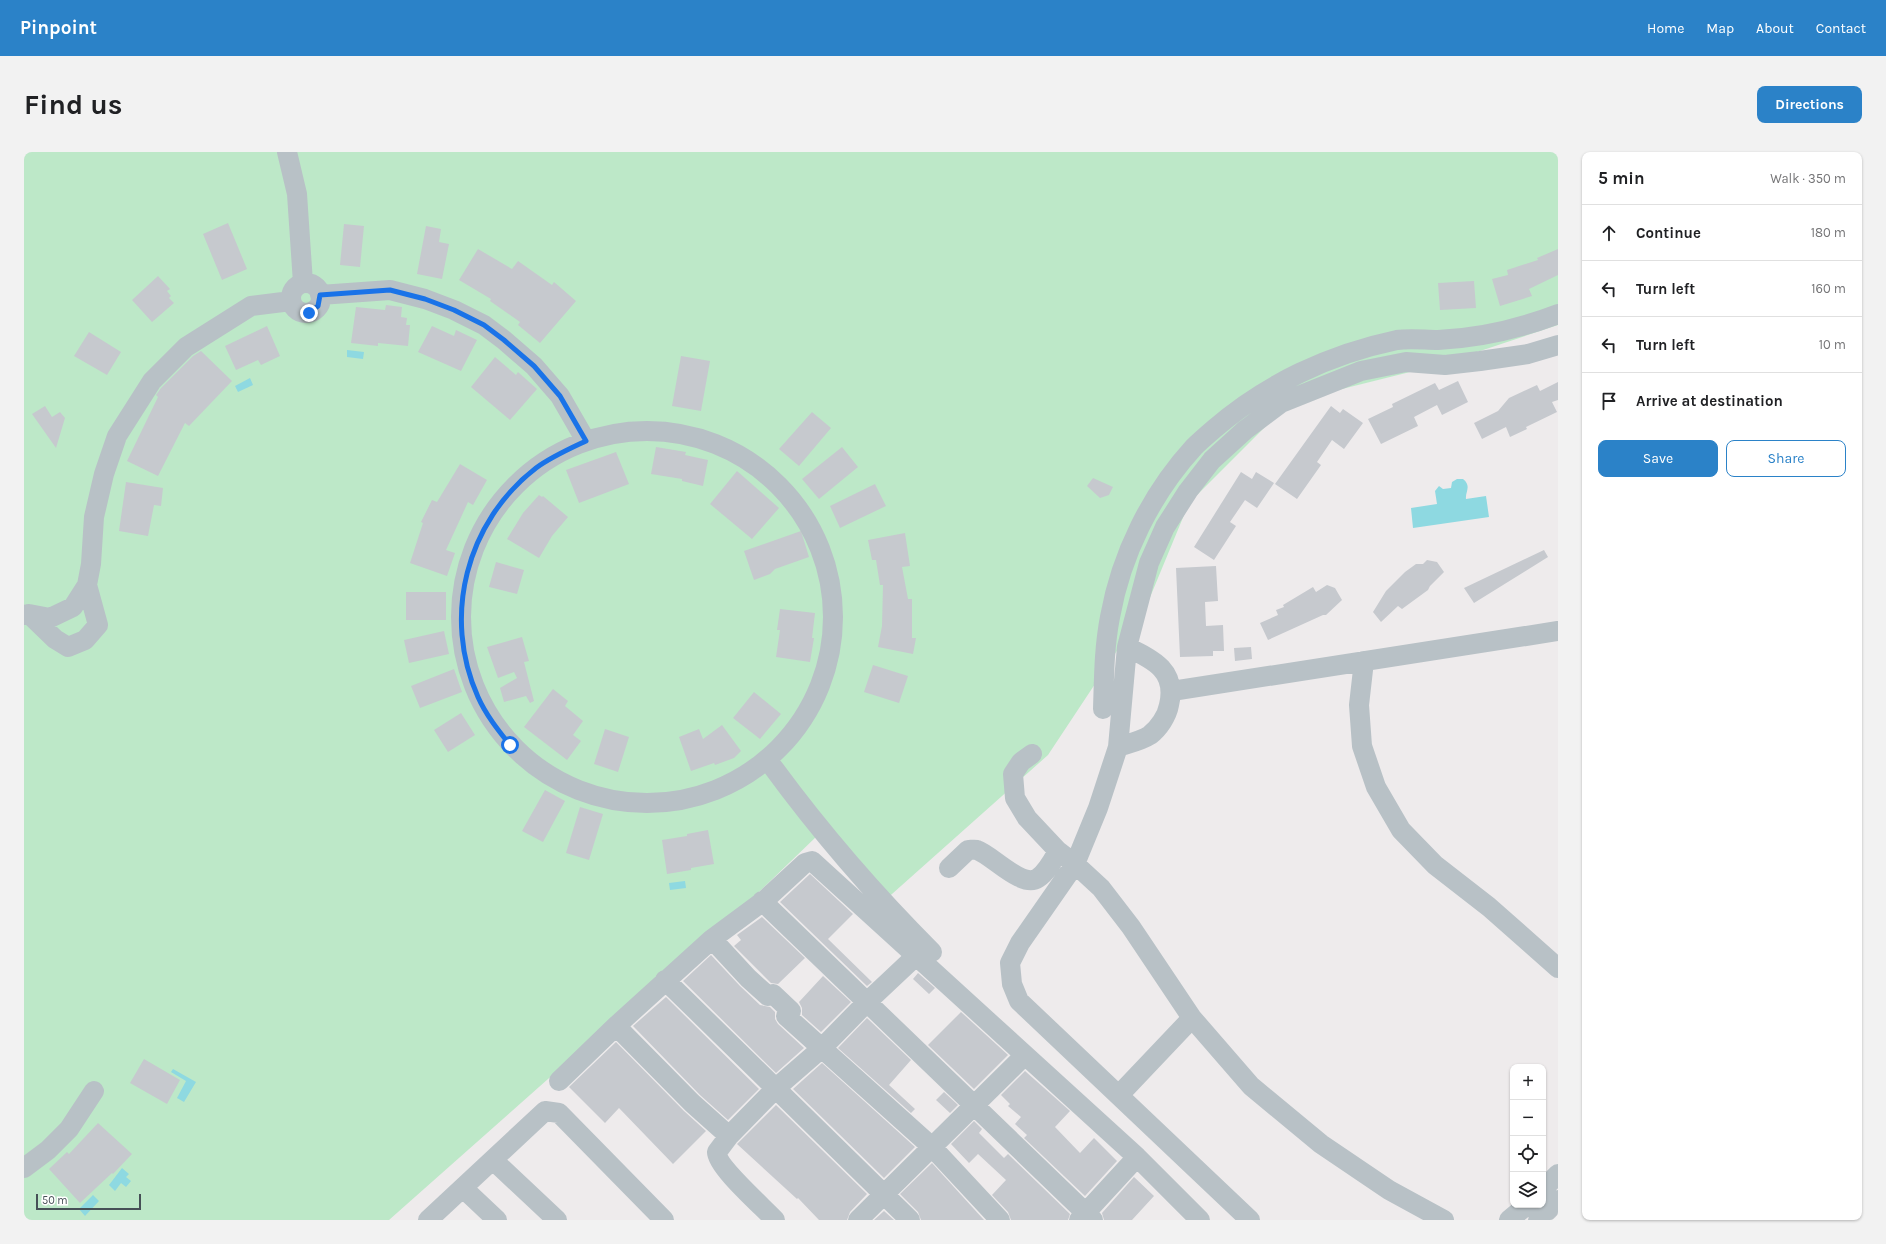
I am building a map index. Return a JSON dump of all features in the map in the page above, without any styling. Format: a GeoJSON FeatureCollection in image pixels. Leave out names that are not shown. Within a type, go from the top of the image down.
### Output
{"type":"FeatureCollection","features":[{"type":"Feature","properties":{"kind":"street"},"geometry":{"type":"LineString","coordinates":[[287,152],[297,194],[303,283]]}},
{"type":"Feature","properties":{"kind":"street"},"geometry":{"type":"LineString","coordinates":[[303,283],[314,286],[320,295],[318,306],[309,313],[297,311],[291,301],[294,290],[303,283]]}},
{"type":"Feature","properties":{"kind":"street"},"geometry":{"type":"LineString","coordinates":[[320,295],[390,290],[425,299],[454,310],[484,325],[518,352],[547,382],[569,410],[586,441]]}},
{"type":"Feature","properties":{"kind":"street"},"geometry":{"type":"LineString","coordinates":[[26,614],[50,618],[73,606],[87,585],[91,564],[94,516],[104,474],[117,436],[152,381],[186,347],[251,306],[291,301]]}},
{"type":"Feature","properties":{"kind":"street"},"geometry":{"type":"LineString","coordinates":[[1103,710],[1104,658],[1110,616],[1121,574],[1139,528],[1160,491],[1194,447],[1231,414],[1282,382],[1306,370],[1359,349],[1400,340],[1438,340],[1492,334],[1527,326],[1558,314]]}},
{"type":"Feature","properties":{"kind":"street"},"geometry":{"type":"LineString","coordinates":[[1250,1220],[1018,1001],[1012,984],[1010,962],[1020,944],[1075,864],[1098,808],[1118,747],[1127,647],[1149,563],[1165,527],[1188,491],[1212,460],[1245,430],[1281,403],[1360,371],[1406,362],[1445,365],[1480,361],[1528,354],[1558,345]]}},
{"type":"Feature","properties":{"kind":"street"},"geometry":{"type":"LineString","coordinates":[[647,431],[668,432],[708,441],[745,458],[762,470],[787,494],[804,516],[822,552],[832,592],[834,613],[830,654],[822,681],[807,712],[796,729],[767,759],[738,779],[719,789],[692,798],[664,803],[636,804],[608,800],[574,789],[554,780],[531,764],[510,745],[478,698],[468,671],[462,643],[461,615],[463,594],[470,559],[485,526],[496,508],[515,487],[536,468],[560,453],[586,441],[620,433],[647,431]]}},
{"type":"Feature","properties":{"kind":"street"},"geometry":{"type":"LineString","coordinates":[[26,614],[55,639],[68,647],[85,640],[98,625],[87,585]]}},
{"type":"Feature","properties":{"kind":"street"},"geometry":{"type":"LineString","coordinates":[[1172,691],[1558,631]]}},
{"type":"Feature","properties":{"kind":"street"},"geometry":{"type":"LineString","coordinates":[[1118,747],[1150,735],[1167,715],[1172,691],[1165,672],[1151,658],[1127,647]]}},
{"type":"Feature","properties":{"kind":"street"},"geometry":{"type":"LineString","coordinates":[[1364,661],[1359,705],[1362,746],[1376,787],[1401,830],[1435,866],[1489,908],[1558,968]]}},
{"type":"Feature","properties":{"kind":"street"},"geometry":{"type":"LineString","coordinates":[[1032,754],[1021,762],[1012,774],[1015,798],[1027,818],[1058,850],[1101,888],[1131,927],[1192,1018],[1251,1086],[1321,1144],[1389,1190],[1444,1220]]}},
{"type":"Feature","properties":{"kind":"street"},"geometry":{"type":"LineString","coordinates":[[767,759],[797,801],[916,936],[1211,1220]]}},
{"type":"Feature","properties":{"kind":"street"},"geometry":{"type":"LineString","coordinates":[[949,868],[968,850],[977,850],[1016,875],[1030,880],[1037,879],[1050,864],[1058,850]]}},
{"type":"Feature","properties":{"kind":"street"},"geometry":{"type":"LineString","coordinates":[[559,1081],[665,980],[712,939],[762,902],[804,864],[812,861],[917,955],[1024,1056],[1137,1157],[1200,1220]]}},
{"type":"Feature","properties":{"kind":"street"},"geometry":{"type":"LineString","coordinates":[[762,902],[974,1105],[1086,1218],[1137,1157]]}},
{"type":"Feature","properties":{"kind":"street"},"geometry":{"type":"LineString","coordinates":[[712,939],[748,978],[768,996],[773,994],[790,1011],[786,1016],[932,1147],[1000,1220]]}},
{"type":"Feature","properties":{"kind":"street"},"geometry":{"type":"LineString","coordinates":[[775,1220],[731,1176],[718,1160],[717,1152],[729,1136],[776,1088],[822,1048],[866,1002],[917,955]]}},
{"type":"Feature","properties":{"kind":"street"},"geometry":{"type":"LineString","coordinates":[[665,980],[910,1220]]}},
{"type":"Feature","properties":{"kind":"street"},"geometry":{"type":"LineString","coordinates":[[1119,1096],[1192,1018]]}},
{"type":"Feature","properties":{"kind":"street"},"geometry":{"type":"LineString","coordinates":[[616,1026],[687,1097],[729,1136]]}},
{"type":"Feature","properties":{"kind":"street"},"geometry":{"type":"LineString","coordinates":[[858,1220],[1024,1056]]}},
{"type":"Feature","properties":{"kind":"street"},"geometry":{"type":"LineString","coordinates":[[24,1168],[48,1150],[69,1129],[94,1091]]}},
{"type":"Feature","properties":{"kind":"street"},"geometry":{"type":"LineString","coordinates":[[428,1220],[545,1111],[559,1113],[664,1220]]}},
{"type":"Feature","properties":{"kind":"street"},"geometry":{"type":"LineString","coordinates":[[493,1160],[557,1220]]}},
{"type":"Feature","properties":{"kind":"street"},"geometry":{"type":"LineString","coordinates":[[1546,1186],[1558,1174]]}},
{"type":"Feature","properties":{"kind":"street"},"geometry":{"type":"LineString","coordinates":[[463,1188],[497,1220]]}},
{"type":"Feature","properties":{"kind":"street"},"geometry":{"type":"LineString","coordinates":[[1538,1220],[1558,1200]]}},
{"type":"Feature","properties":{"kind":"street"},"geometry":{"type":"LineString","coordinates":[[1509,1220],[1523,1208]]}},
{"type":"Feature","properties":{"kind":"green space"},"geometry":{"type":"Polygon","coordinates":[[[24,152],[1558,152],[1558,325],[1438,365],[1290,402],[1189,503],[1146,607],[1048,755],[883,902],[817,836],[760,891],[389,1220],[24,1220],[24,152]]]}},
{"type":"Feature","properties":{"kind":"water"},"geometry":{"type":"Polygon","coordinates":[[[347,350],[364,352],[363,359],[347,357],[347,350]]]}},
{"type":"Feature","properties":{"kind":"water"},"geometry":{"type":"Polygon","coordinates":[[[250,378],[253,385],[238,392],[235,386],[250,378]]]}},
{"type":"Feature","properties":{"kind":"water"},"geometry":{"type":"Polygon","coordinates":[[[1457,479],[1463,479],[1467,484],[1468,489],[1466,499],[1486,496],[1489,517],[1413,528],[1411,508],[1437,504],[1435,491],[1439,486],[1443,489],[1451,488],[1452,482],[1457,479]]]}},
{"type":"Feature","properties":{"kind":"water"},"geometry":{"type":"Polygon","coordinates":[[[685,881],[686,888],[670,890],[669,883],[685,881]]]}},
{"type":"Feature","properties":{"kind":"water"},"geometry":{"type":"Polygon","coordinates":[[[173,1069],[196,1082],[184,1102],[177,1098],[186,1081],[171,1072],[173,1069]]]}},
{"type":"Feature","properties":{"kind":"water"},"geometry":{"type":"Polygon","coordinates":[[[122,1168],[129,1174],[126,1177],[131,1181],[126,1187],[121,1183],[115,1191],[109,1185],[122,1168]]]}},
{"type":"Feature","properties":{"kind":"water"},"geometry":{"type":"Polygon","coordinates":[[[93,1195],[99,1201],[85,1216],[79,1209],[93,1195]]]}},
{"type":"Feature","properties":{"kind":"building"},"geometry":{"type":"Polygon","coordinates":[[[228,223],[247,269],[222,280],[203,234],[228,223]]]}},
{"type":"Feature","properties":{"kind":"building"},"geometry":{"type":"Polygon","coordinates":[[[344,224],[364,226],[360,267],[340,265],[344,224]]]}},
{"type":"Feature","properties":{"kind":"building"},"geometry":{"type":"Polygon","coordinates":[[[426,226],[441,229],[439,242],[449,244],[442,279],[417,274],[426,226]]]}},
{"type":"Feature","properties":{"kind":"building"},"geometry":{"type":"Polygon","coordinates":[[[478,249],[512,269],[518,261],[552,285],[554,282],[576,301],[540,343],[518,325],[520,322],[490,301],[491,299],[459,280],[478,249]]]}},
{"type":"Feature","properties":{"kind":"building"},"geometry":{"type":"Polygon","coordinates":[[[1558,249],[1558,275],[1529,289],[1532,296],[1500,306],[1492,279],[1508,275],[1507,270],[1538,260],[1537,258],[1558,249]]]}},
{"type":"Feature","properties":{"kind":"building"},"geometry":{"type":"Polygon","coordinates":[[[158,276],[170,289],[167,291],[171,296],[169,298],[174,303],[152,322],[132,300],[158,276]]]}},
{"type":"Feature","properties":{"kind":"building"},"geometry":{"type":"Polygon","coordinates":[[[1474,281],[1476,308],[1440,310],[1438,283],[1474,281]]]}},
{"type":"Feature","properties":{"kind":"building"},"geometry":{"type":"Polygon","coordinates":[[[386,305],[402,307],[401,317],[407,318],[406,325],[410,325],[408,346],[378,343],[378,346],[351,343],[356,307],[385,310],[386,305]]]}},
{"type":"Feature","properties":{"kind":"building"},"geometry":{"type":"Polygon","coordinates":[[[267,326],[280,356],[261,365],[258,360],[236,370],[225,346],[267,326]]]}},
{"type":"Feature","properties":{"kind":"building"},"geometry":{"type":"Polygon","coordinates":[[[432,326],[454,336],[456,330],[477,340],[461,371],[418,352],[432,326]]]}},
{"type":"Feature","properties":{"kind":"building"},"geometry":{"type":"Polygon","coordinates":[[[89,332],[121,352],[107,375],[74,356],[89,332]]]}},
{"type":"Feature","properties":{"kind":"building"},"geometry":{"type":"Polygon","coordinates":[[[201,351],[232,381],[189,426],[185,423],[158,476],[127,461],[158,397],[156,395],[193,356],[201,351]]]}},
{"type":"Feature","properties":{"kind":"building"},"geometry":{"type":"Polygon","coordinates":[[[681,356],[710,361],[701,411],[672,406],[681,356]]]}},
{"type":"Feature","properties":{"kind":"building"},"geometry":{"type":"Polygon","coordinates":[[[495,357],[516,375],[518,372],[537,389],[510,420],[471,387],[495,357]]]}},
{"type":"Feature","properties":{"kind":"building"},"geometry":{"type":"Polygon","coordinates":[[[1458,381],[1468,402],[1442,415],[1437,405],[1414,417],[1418,426],[1381,444],[1368,419],[1393,407],[1392,404],[1435,383],[1439,390],[1458,381]]]}},
{"type":"Feature","properties":{"kind":"building"},"geometry":{"type":"Polygon","coordinates":[[[1558,382],[1558,400],[1552,402],[1557,412],[1526,427],[1527,429],[1510,437],[1506,427],[1482,439],[1474,423],[1498,411],[1509,398],[1537,385],[1540,391],[1558,382]]]}},
{"type":"Feature","properties":{"kind":"building"},"geometry":{"type":"Polygon","coordinates":[[[45,406],[52,417],[60,412],[65,418],[56,448],[32,414],[45,406]]]}},
{"type":"Feature","properties":{"kind":"building"},"geometry":{"type":"Polygon","coordinates":[[[1331,406],[1340,413],[1343,409],[1363,423],[1344,449],[1332,440],[1317,462],[1321,465],[1297,499],[1275,484],[1331,406]]]}},
{"type":"Feature","properties":{"kind":"building"},"geometry":{"type":"Polygon","coordinates":[[[812,412],[831,428],[799,466],[779,449],[812,412]]]}},
{"type":"Feature","properties":{"kind":"building"},"geometry":{"type":"Polygon","coordinates":[[[656,447],[686,452],[685,455],[708,460],[703,486],[682,481],[682,479],[651,474],[656,447]]]}},
{"type":"Feature","properties":{"kind":"building"},"geometry":{"type":"Polygon","coordinates":[[[842,447],[858,467],[819,499],[802,479],[842,447]]]}},
{"type":"Feature","properties":{"kind":"building"},"geometry":{"type":"Polygon","coordinates":[[[616,452],[629,484],[579,503],[566,470],[616,452]]]}},
{"type":"Feature","properties":{"kind":"building"},"geometry":{"type":"Polygon","coordinates":[[[460,464],[487,480],[473,505],[468,502],[446,550],[455,553],[447,576],[410,563],[423,523],[421,522],[432,500],[437,502],[460,464]]]}},
{"type":"Feature","properties":{"kind":"building"},"geometry":{"type":"Polygon","coordinates":[[[737,471],[779,508],[752,539],[710,504],[737,471]]]}},
{"type":"Feature","properties":{"kind":"building"},"geometry":{"type":"Polygon","coordinates":[[[1241,472],[1252,479],[1256,472],[1274,483],[1257,508],[1245,500],[1230,522],[1236,526],[1214,560],[1194,547],[1241,472]]]}},
{"type":"Feature","properties":{"kind":"building"},"geometry":{"type":"Polygon","coordinates":[[[1093,478],[1113,487],[1109,495],[1100,498],[1087,486],[1093,478]]]}},
{"type":"Feature","properties":{"kind":"building"},"geometry":{"type":"Polygon","coordinates":[[[126,482],[163,488],[161,506],[154,505],[148,536],[119,531],[126,482]]]}},
{"type":"Feature","properties":{"kind":"building"},"geometry":{"type":"Polygon","coordinates":[[[875,484],[886,506],[840,528],[830,506],[875,484]]]}},
{"type":"Feature","properties":{"kind":"building"},"geometry":{"type":"Polygon","coordinates":[[[539,495],[542,497],[543,496],[568,517],[552,536],[539,558],[507,539],[523,513],[539,495]]]}},
{"type":"Feature","properties":{"kind":"building"},"geometry":{"type":"Polygon","coordinates":[[[801,531],[809,557],[775,569],[770,574],[754,580],[744,551],[801,531]]]}},
{"type":"Feature","properties":{"kind":"building"},"geometry":{"type":"Polygon","coordinates":[[[905,533],[910,566],[902,567],[908,599],[912,599],[912,638],[916,638],[913,654],[878,647],[882,626],[883,585],[880,585],[876,560],[872,560],[868,540],[905,533]]]}},
{"type":"Feature","properties":{"kind":"building"},"geometry":{"type":"Polygon","coordinates":[[[1544,550],[1548,557],[1474,603],[1464,588],[1544,550]]]}},
{"type":"Feature","properties":{"kind":"building"},"geometry":{"type":"Polygon","coordinates":[[[1427,560],[1437,562],[1444,572],[1428,590],[1402,609],[1398,606],[1381,622],[1373,612],[1386,591],[1405,572],[1416,564],[1423,564],[1427,560]]]}},
{"type":"Feature","properties":{"kind":"building"},"geometry":{"type":"Polygon","coordinates":[[[496,562],[524,570],[517,594],[489,587],[496,562]]]}},
{"type":"Feature","properties":{"kind":"building"},"geometry":{"type":"Polygon","coordinates":[[[1216,566],[1218,601],[1205,602],[1206,626],[1223,625],[1224,651],[1213,651],[1213,656],[1180,657],[1176,568],[1216,566]]]}},
{"type":"Feature","properties":{"kind":"building"},"geometry":{"type":"Polygon","coordinates":[[[1327,585],[1335,588],[1342,600],[1326,615],[1268,640],[1260,623],[1278,615],[1276,610],[1284,607],[1283,605],[1313,587],[1316,592],[1327,585]]]}},
{"type":"Feature","properties":{"kind":"building"},"geometry":{"type":"Polygon","coordinates":[[[406,592],[446,592],[446,620],[406,620],[406,592]]]}},
{"type":"Feature","properties":{"kind":"building"},"geometry":{"type":"Polygon","coordinates":[[[780,609],[815,613],[812,638],[814,638],[810,662],[776,657],[780,630],[777,630],[780,609]]]}},
{"type":"Feature","properties":{"kind":"building"},"geometry":{"type":"Polygon","coordinates":[[[444,631],[449,654],[409,663],[404,640],[444,631]]]}},
{"type":"Feature","properties":{"kind":"building"},"geometry":{"type":"Polygon","coordinates":[[[522,637],[529,661],[524,662],[534,701],[530,703],[526,696],[504,702],[500,688],[517,678],[514,672],[498,678],[487,647],[522,637]]]}},
{"type":"Feature","properties":{"kind":"building"},"geometry":{"type":"Polygon","coordinates":[[[1251,647],[1252,659],[1235,661],[1234,648],[1251,647]]]}},
{"type":"Feature","properties":{"kind":"building"},"geometry":{"type":"Polygon","coordinates":[[[873,665],[908,676],[899,703],[864,692],[873,665]]]}},
{"type":"Feature","properties":{"kind":"building"},"geometry":{"type":"Polygon","coordinates":[[[454,669],[462,692],[420,708],[411,686],[454,669]]]}},
{"type":"Feature","properties":{"kind":"building"},"geometry":{"type":"Polygon","coordinates":[[[553,689],[568,701],[565,706],[583,721],[573,735],[581,741],[567,760],[524,727],[553,689]]]}},
{"type":"Feature","properties":{"kind":"building"},"geometry":{"type":"Polygon","coordinates":[[[754,692],[781,714],[760,739],[733,718],[754,692]]]}},
{"type":"Feature","properties":{"kind":"building"},"geometry":{"type":"Polygon","coordinates":[[[461,713],[475,735],[448,752],[434,730],[461,713]]]}},
{"type":"Feature","properties":{"kind":"building"},"geometry":{"type":"Polygon","coordinates":[[[722,725],[741,751],[734,758],[715,765],[714,763],[691,771],[679,737],[699,729],[703,739],[722,725]]]}},
{"type":"Feature","properties":{"kind":"building"},"geometry":{"type":"Polygon","coordinates":[[[605,729],[629,737],[618,772],[594,764],[605,729]]]}},
{"type":"Feature","properties":{"kind":"building"},"geometry":{"type":"Polygon","coordinates":[[[545,790],[565,801],[543,842],[522,831],[545,790]]]}},
{"type":"Feature","properties":{"kind":"building"},"geometry":{"type":"Polygon","coordinates":[[[580,807],[603,814],[589,860],[566,853],[580,807]]]}},
{"type":"Feature","properties":{"kind":"building"},"geometry":{"type":"Polygon","coordinates":[[[708,830],[714,864],[667,874],[662,840],[687,836],[687,834],[708,830]]]}},
{"type":"Feature","properties":{"kind":"building"},"geometry":{"type":"Polygon","coordinates":[[[810,874],[853,914],[828,939],[872,982],[867,986],[780,902],[810,874]]]}},
{"type":"Feature","properties":{"kind":"building"},"geometry":{"type":"Polygon","coordinates":[[[762,917],[805,958],[778,984],[771,983],[734,946],[741,940],[737,935],[762,917]]]}},
{"type":"Feature","properties":{"kind":"building"},"geometry":{"type":"Polygon","coordinates":[[[711,955],[760,1005],[770,1007],[775,1012],[775,1019],[778,1024],[804,1048],[776,1073],[683,981],[711,955]]]}},
{"type":"Feature","properties":{"kind":"building"},"geometry":{"type":"Polygon","coordinates":[[[918,973],[935,988],[929,994],[913,979],[918,973]]]}},
{"type":"Feature","properties":{"kind":"building"},"geometry":{"type":"Polygon","coordinates":[[[823,976],[851,1002],[821,1032],[802,1015],[802,1008],[799,1002],[823,976]]]}},
{"type":"Feature","properties":{"kind":"building"},"geometry":{"type":"Polygon","coordinates":[[[666,997],[759,1089],[728,1120],[700,1095],[633,1026],[666,997]]]}},
{"type":"Feature","properties":{"kind":"building"},"geometry":{"type":"Polygon","coordinates":[[[961,1012],[1008,1055],[974,1089],[928,1045],[961,1012]]]}},
{"type":"Feature","properties":{"kind":"building"},"geometry":{"type":"Polygon","coordinates":[[[867,1018],[911,1060],[889,1085],[915,1109],[911,1113],[838,1048],[867,1018]]]}},
{"type":"Feature","properties":{"kind":"building"},"geometry":{"type":"Polygon","coordinates":[[[616,1042],[684,1111],[706,1131],[673,1164],[619,1108],[605,1123],[569,1087],[616,1042]]]}},
{"type":"Feature","properties":{"kind":"building"},"geometry":{"type":"Polygon","coordinates":[[[144,1059],[180,1080],[167,1104],[130,1083],[144,1059]]]}},
{"type":"Feature","properties":{"kind":"building"},"geometry":{"type":"Polygon","coordinates":[[[822,1063],[915,1147],[884,1178],[793,1089],[822,1063]]]}},
{"type":"Feature","properties":{"kind":"building"},"geometry":{"type":"Polygon","coordinates":[[[1025,1071],[1070,1111],[1055,1127],[1080,1153],[1094,1138],[1117,1161],[1085,1196],[1024,1138],[1027,1135],[1015,1124],[1021,1117],[1008,1106],[1010,1104],[1001,1095],[1025,1071]]]}},
{"type":"Feature","properties":{"kind":"building"},"geometry":{"type":"Polygon","coordinates":[[[944,1092],[958,1105],[950,1113],[936,1100],[944,1092]]]}},
{"type":"Feature","properties":{"kind":"building"},"geometry":{"type":"Polygon","coordinates":[[[776,1105],[867,1194],[850,1212],[847,1220],[819,1220],[798,1198],[797,1199],[737,1144],[776,1105]]]}},
{"type":"Feature","properties":{"kind":"building"},"geometry":{"type":"Polygon","coordinates":[[[974,1121],[982,1129],[979,1133],[1004,1158],[1008,1154],[1070,1214],[1068,1220],[1011,1220],[1008,1212],[992,1195],[1006,1180],[978,1154],[969,1163],[951,1144],[974,1121]]]}},
{"type":"Feature","properties":{"kind":"building"},"geometry":{"type":"Polygon","coordinates":[[[98,1123],[132,1154],[113,1174],[112,1173],[80,1203],[49,1169],[67,1152],[69,1154],[98,1123]]]}},
{"type":"Feature","properties":{"kind":"building"},"geometry":{"type":"Polygon","coordinates":[[[932,1163],[984,1220],[921,1220],[918,1212],[900,1194],[932,1163]]]}},
{"type":"Feature","properties":{"kind":"building"},"geometry":{"type":"Polygon","coordinates":[[[1134,1177],[1154,1196],[1132,1220],[1104,1220],[1102,1213],[1134,1177]]]}},
{"type":"Feature","properties":{"kind":"building"},"geometry":{"type":"Polygon","coordinates":[[[884,1211],[894,1220],[874,1220],[884,1211]]]}},
{"type":"Feature","properties":{"kind":"route"},"geometry":{"type":"LineString","coordinates":[[309,313],[318,306],[320,295],[390,290],[425,299],[454,310],[484,325],[534,366],[560,396],[586,441],[560,453],[536,468],[515,487],[496,508],[481,533],[470,559],[463,587],[461,615],[462,643],[468,671],[478,698],[492,723],[510,745]]}}]}
